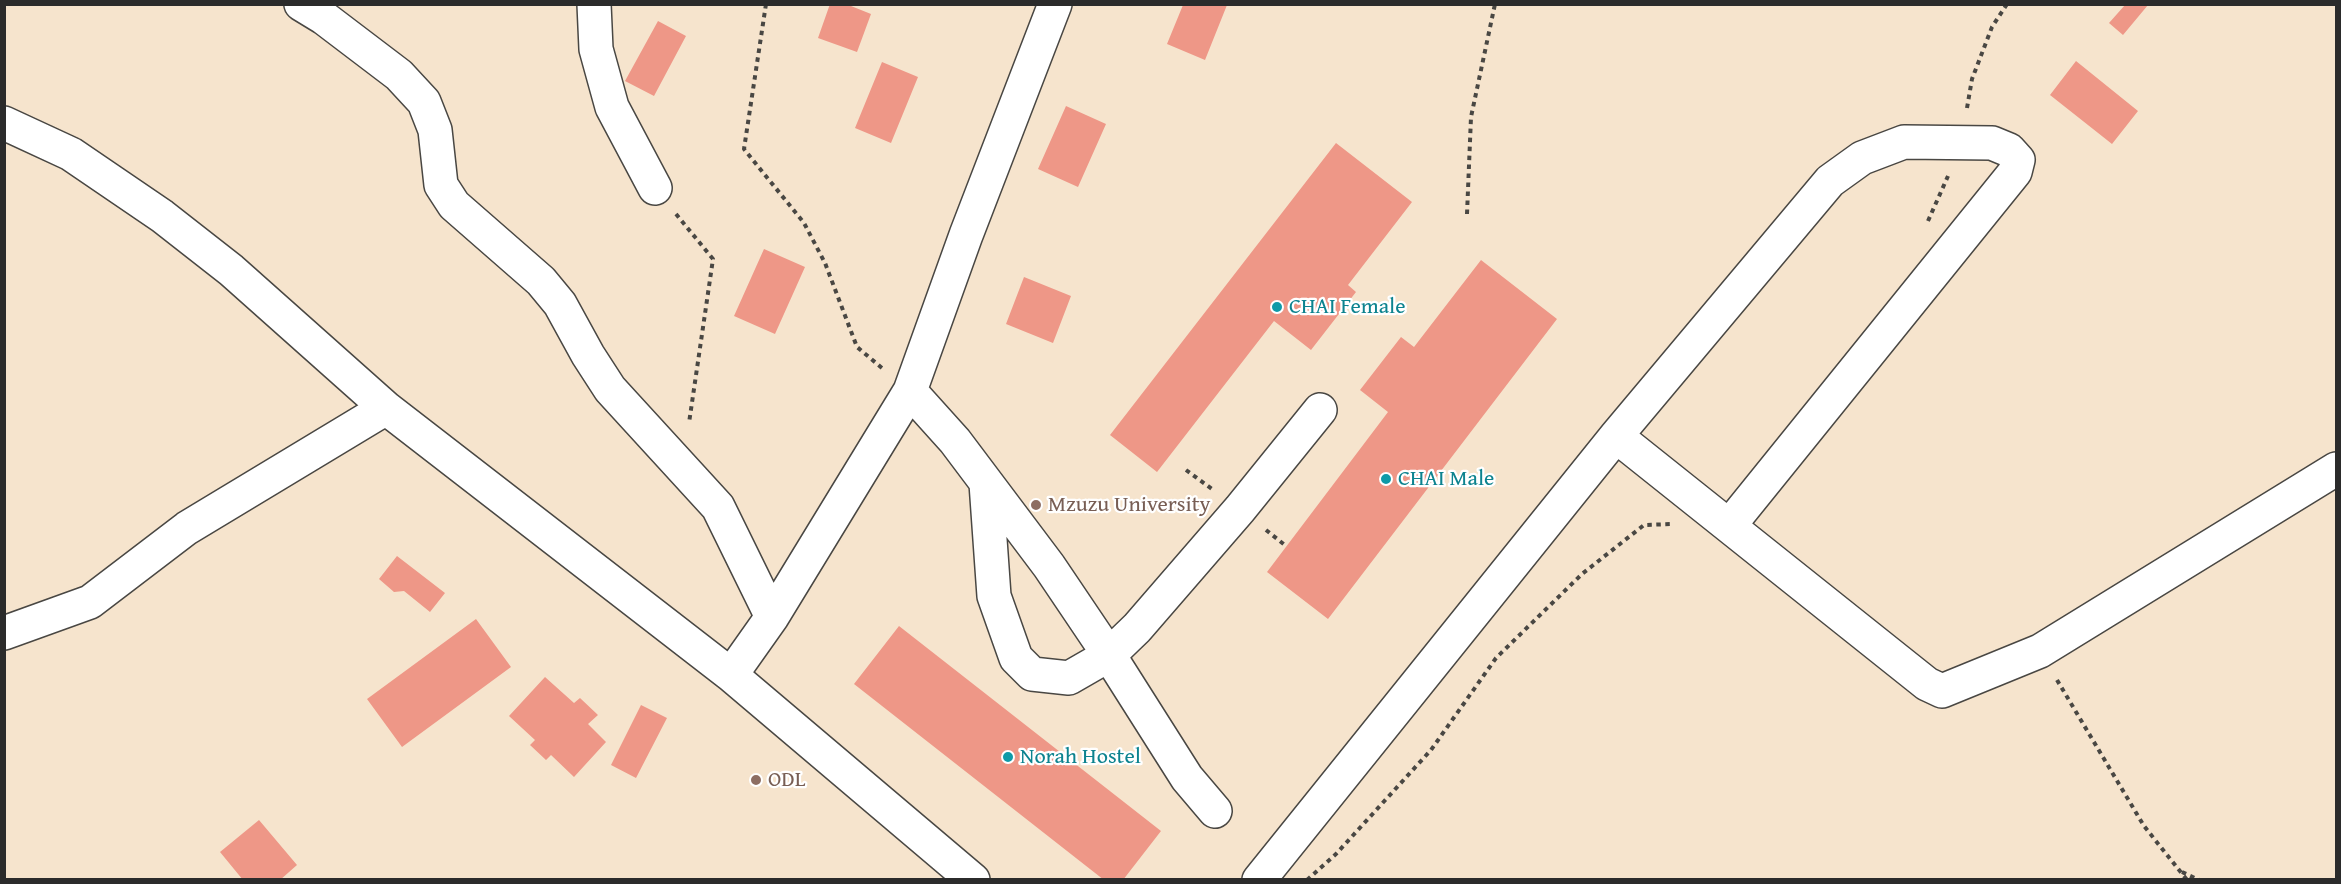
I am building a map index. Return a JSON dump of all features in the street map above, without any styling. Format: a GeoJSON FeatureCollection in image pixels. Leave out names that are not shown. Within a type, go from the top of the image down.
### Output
{"type":"FeatureCollection","features":[{"type":"Feature","properties":{"kind":"street"},"geometry":{"type":"LineString","coordinates":[[301,4],[324,18],[399,75],[424,102],[435,130],[441,185],[454,205],[541,281],[560,304],[610,389],[718,507],[772,617]]}},
{"type":"Feature","properties":{"kind":"street"},"geometry":{"type":"LineString","coordinates":[[594,4],[596,49],[612,107],[655,188]]}},
{"type":"Feature","properties":{"kind":"street"},"geometry":{"type":"LineString","coordinates":[[731,675],[772,617],[910,391],[970,224],[1056,4]]}},
{"type":"Feature","properties":{"kind":"street"},"geometry":{"type":"LineString","coordinates":[[4,123],[71,154],[162,216],[231,270],[386,408],[731,675],[973,879]]}},
{"type":"Feature","properties":{"kind":"street"},"geometry":{"type":"LineString","coordinates":[[1259,879],[1616,436],[1830,181],[1862,158],[1904,142],[1992,143],[2009,150],[2018,160],[2015,172],[1729,526]]}},
{"type":"Feature","properties":{"kind":"street"},"geometry":{"type":"LineString","coordinates":[[910,391],[955,441],[1049,566],[1110,655],[1187,778],[1215,811]]}},
{"type":"Feature","properties":{"kind":"street"},"geometry":{"type":"LineString","coordinates":[[4,633],[90,602],[187,528],[386,408]]}},
{"type":"Feature","properties":{"kind":"street"},"geometry":{"type":"LineString","coordinates":[[986,483],[994,596],[1016,658],[1032,674],[1069,678],[1110,655],[1137,628],[1240,509],[1320,410]]}},
{"type":"Feature","properties":{"kind":"street"},"geometry":{"type":"LineString","coordinates":[[1616,436],[1927,684],[1942,691],[2040,651],[2337,469]]}},
{"type":"Feature","properties":{"kind":"path"},"geometry":{"type":"LineString","coordinates":[[766,4],[744,149],[804,223],[825,263],[857,347],[910,391]]}},
{"type":"Feature","properties":{"kind":"path"},"geometry":{"type":"LineString","coordinates":[[1467,214],[1471,117],[1495,4]]}},
{"type":"Feature","properties":{"kind":"path"},"geometry":{"type":"LineString","coordinates":[[655,188],[713,259],[682,466]]}},
{"type":"Feature","properties":{"kind":"path"},"geometry":{"type":"LineString","coordinates":[[1307,879],[1336,854],[1431,750],[1496,658],[1582,574],[1644,525],[1677,524]]}},
{"type":"Feature","properties":{"kind":"path"},"geometry":{"type":"LineString","coordinates":[[2040,651],[2144,826],[2187,879]]}},
{"type":"Feature","properties":{"kind":"path"},"geometry":{"type":"LineString","coordinates":[[2179,870],[2199,879]]}},
{"type":"Feature","properties":{"kind":"building"},"geometry":{"type":"Polygon","coordinates":[[[830,4],[846,4],[871,14],[857,52],[818,38],[830,4]]]}},
{"type":"Feature","properties":{"kind":"building"},"geometry":{"type":"Polygon","coordinates":[[[1183,5],[1227,5],[1205,60],[1167,44],[1183,5]]]}},
{"type":"Feature","properties":{"kind":"building"},"geometry":{"type":"Polygon","coordinates":[[[2125,5],[2148,5],[2123,35],[2109,23],[2125,5]]]}},
{"type":"Feature","properties":{"kind":"building"},"geometry":{"type":"Polygon","coordinates":[[[658,21],[686,36],[654,96],[625,81],[658,21]]]}},
{"type":"Feature","properties":{"kind":"building"},"geometry":{"type":"Polygon","coordinates":[[[2076,61],[2138,111],[2112,144],[2050,95],[2076,61]]]}},
{"type":"Feature","properties":{"kind":"building"},"geometry":{"type":"Polygon","coordinates":[[[882,62],[918,77],[891,143],[855,128],[882,62]]]}},
{"type":"Feature","properties":{"kind":"building"},"geometry":{"type":"Polygon","coordinates":[[[1066,106],[1106,124],[1078,187],[1038,169],[1066,106]]]}},
{"type":"Feature","properties":{"kind":"building","name":"CHAI Female"},"geometry":{"type":"Polygon","coordinates":[[[1336,143],[1412,202],[1348,285],[1356,292],[1311,350],[1274,321],[1157,472],[1110,435],[1336,143]]]}},
{"type":"Feature","properties":{"kind":"building"},"geometry":{"type":"Polygon","coordinates":[[[764,249],[805,267],[775,334],[734,316],[764,249]]]}},
{"type":"Feature","properties":{"kind":"building","name":"CHAI Male"},"geometry":{"type":"Polygon","coordinates":[[[1481,260],[1557,319],[1328,619],[1267,572],[1388,412],[1360,390],[1401,337],[1414,347],[1481,260]]]}},
{"type":"Feature","properties":{"kind":"building"},"geometry":{"type":"Polygon","coordinates":[[[1024,277],[1071,296],[1053,343],[1006,324],[1024,277]]]}},
{"type":"Feature","properties":{"kind":"building"},"geometry":{"type":"Polygon","coordinates":[[[397,556],[445,593],[430,612],[404,591],[394,592],[379,579],[397,556]]]}},
{"type":"Feature","properties":{"kind":"building"},"geometry":{"type":"Polygon","coordinates":[[[476,619],[511,667],[402,747],[367,699],[476,619]]]}},
{"type":"Feature","properties":{"kind":"building","name":"Norah Hostel"},"geometry":{"type":"Polygon","coordinates":[[[899,626],[1161,831],[1123,880],[1104,880],[854,684],[899,626]]]}},
{"type":"Feature","properties":{"kind":"building"},"geometry":{"type":"Polygon","coordinates":[[[545,677],[574,703],[580,698],[598,715],[588,724],[606,742],[574,777],[551,755],[546,760],[530,745],[535,740],[509,716],[545,677]]]}},
{"type":"Feature","properties":{"kind":"building"},"geometry":{"type":"Polygon","coordinates":[[[641,705],[667,718],[636,778],[611,765],[641,705]]]}},
{"type":"Feature","properties":{"kind":"building"},"geometry":{"type":"Polygon","coordinates":[[[259,820],[297,865],[280,880],[243,880],[220,852],[259,820]]]}},
{"type":"Feature","properties":{"kind":"place","name":"CHAI Female"},"geometry":{"type":"Point","coordinates":[1277,307]}},
{"type":"Feature","properties":{"kind":"place","name":"CHAI Male"},"geometry":{"type":"Point","coordinates":[1386,479]}},
{"type":"Feature","properties":{"kind":"place","name":"Mzuzu University"},"geometry":{"type":"Point","coordinates":[1036,505]}},
{"type":"Feature","properties":{"kind":"place","name":"Norah Hostel"},"geometry":{"type":"Point","coordinates":[1008,757]}},
{"type":"Feature","properties":{"kind":"place","name":"ODL"},"geometry":{"type":"Point","coordinates":[756,780]}}]}
